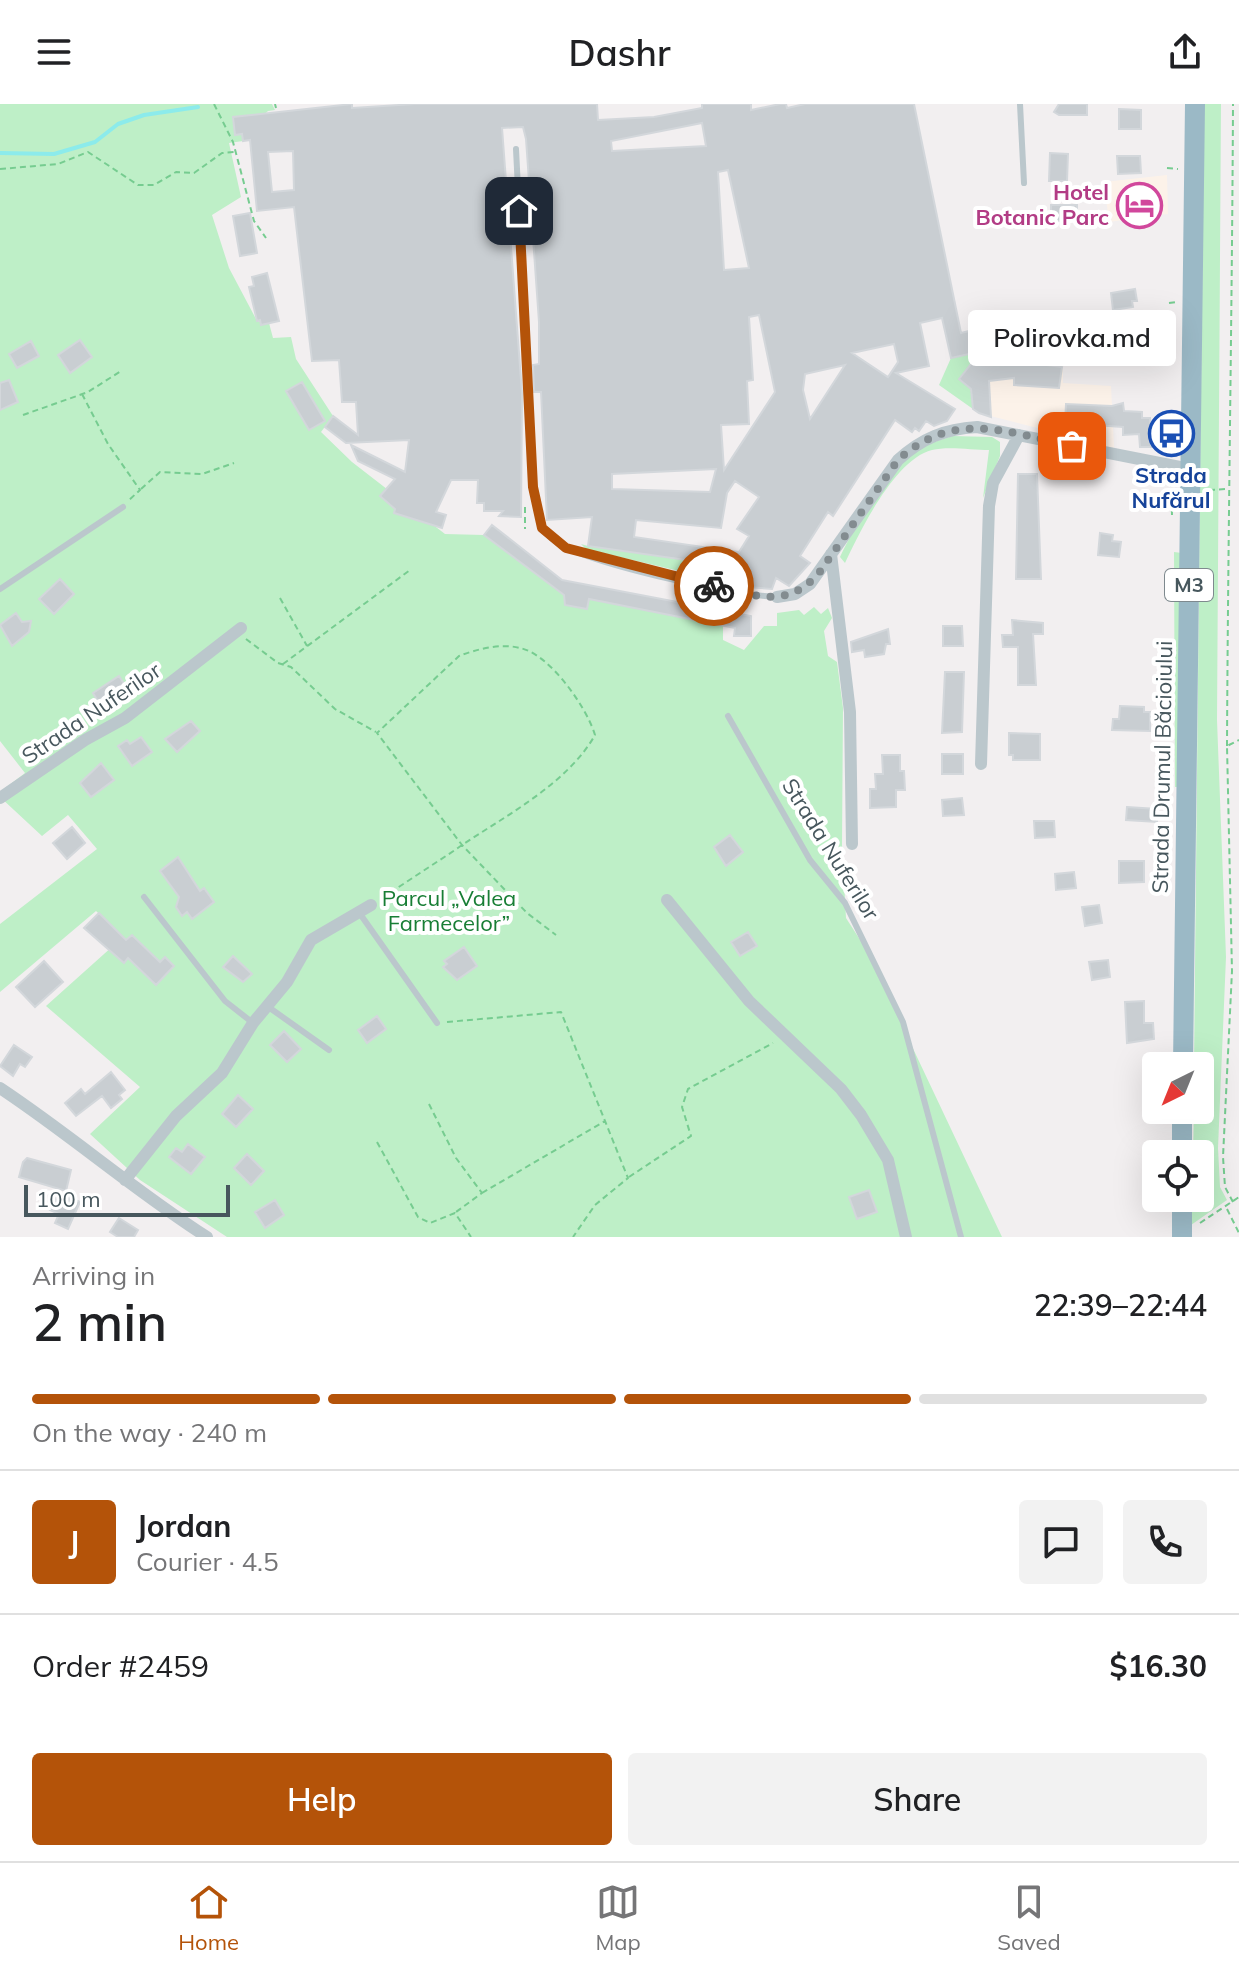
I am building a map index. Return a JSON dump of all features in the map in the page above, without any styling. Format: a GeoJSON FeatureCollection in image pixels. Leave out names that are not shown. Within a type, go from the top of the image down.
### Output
{"type":"FeatureCollection","features":[{"type":"Feature","properties":{"kind":"highway","name":"Strada Drumul Băcioiului"},"geometry":{"type":"LineString","coordinates":[[1183,1052],[1195,104]]}},
{"type":"Feature","properties":{"kind":"highway"},"geometry":{"type":"LineString","coordinates":[[1182,1212],[1182,1236]]}},
{"type":"Feature","properties":{"kind":"street"},"geometry":{"type":"LineString","coordinates":[[777,597],[804,589],[883,478],[915,445],[949,429],[977,427],[1019,435],[1190,479]]}},
{"type":"Feature","properties":{"kind":"street"},"geometry":{"type":"LineString","coordinates":[[981,764],[989,506],[993,483],[1019,435]]}},
{"type":"Feature","properties":{"kind":"street"},"geometry":{"type":"LineString","coordinates":[[831,554],[850,712],[852,844]]}},
{"type":"Feature","properties":{"kind":"street","name":"Strada Nuferilor"},"geometry":{"type":"LineString","coordinates":[[0,798],[85,740],[125,718],[238,631]]}},
{"type":"Feature","properties":{"kind":"street"},"geometry":{"type":"LineString","coordinates":[[667,900],[749,1001],[841,1089],[880,1142],[906,1237]]}},
{"type":"Feature","properties":{"kind":"street"},"geometry":{"type":"LineString","coordinates":[[125,1180],[168,1125],[222,1073],[253,1023],[287,982],[311,940],[364,908]]}},
{"type":"Feature","properties":{"kind":"street"},"geometry":{"type":"LineString","coordinates":[[0,1088],[56,1125],[125,1180],[207,1237]]}},
{"type":"Feature","properties":{"kind":"lane"},"geometry":{"type":"LineString","coordinates":[[1020,104],[1024,183]]}},
{"type":"Feature","properties":{"kind":"lane"},"geometry":{"type":"LineString","coordinates":[[516,149],[533,487],[542,528],[566,548],[601,560],[777,597]]}},
{"type":"Feature","properties":{"kind":"lane"},"geometry":{"type":"LineString","coordinates":[[0,589],[123,507]]}},
{"type":"Feature","properties":{"kind":"lane","name":"Strada Nuferilor"},"geometry":{"type":"LineString","coordinates":[[728,716],[810,860],[845,903],[903,1022],[961,1237]]}},
{"type":"Feature","properties":{"kind":"lane"},"geometry":{"type":"LineString","coordinates":[[144,897],[225,1001],[253,1023]]}},
{"type":"Feature","properties":{"kind":"lane"},"geometry":{"type":"LineString","coordinates":[[364,908],[437,1023]]}},
{"type":"Feature","properties":{"kind":"lane"},"geometry":{"type":"LineString","coordinates":[[267,1006],[329,1050]]}},
{"type":"Feature","properties":{"kind":"path"},"geometry":{"type":"LineString","coordinates":[[214,104],[235,152],[250,209],[266,238]]}},
{"type":"Feature","properties":{"kind":"path"},"geometry":{"type":"LineString","coordinates":[[1233,104],[1227,746],[1232,971],[1223,1157],[1225,1187],[1233,1202]]}},
{"type":"Feature","properties":{"kind":"path"},"geometry":{"type":"LineString","coordinates":[[0,169],[58,164],[88,152],[138,185],[154,185],[167,175],[194,173],[222,153],[235,152]]}},
{"type":"Feature","properties":{"kind":"path"},"geometry":{"type":"LineString","coordinates":[[1167,168],[1179,169]]}},
{"type":"Feature","properties":{"kind":"path"},"geometry":{"type":"LineString","coordinates":[[1230,286],[1239,284]]}},
{"type":"Feature","properties":{"kind":"path"},"geometry":{"type":"LineString","coordinates":[[1169,303],[1177,302]]}},
{"type":"Feature","properties":{"kind":"path"},"geometry":{"type":"LineString","coordinates":[[1169,321],[1177,321]]}},
{"type":"Feature","properties":{"kind":"path"},"geometry":{"type":"LineString","coordinates":[[23,415],[82,394],[121,371]]}},
{"type":"Feature","properties":{"kind":"path"},"geometry":{"type":"LineString","coordinates":[[82,394],[108,444],[140,490]]}},
{"type":"Feature","properties":{"kind":"path"},"geometry":{"type":"LineString","coordinates":[[123,507],[160,472],[202,474],[234,463]]}},
{"type":"Feature","properties":{"kind":"path"},"geometry":{"type":"LineString","coordinates":[[1190,479],[1228,489]]}},
{"type":"Feature","properties":{"kind":"path"},"geometry":{"type":"LineString","coordinates":[[282,664],[410,570]]}},
{"type":"Feature","properties":{"kind":"path"},"geometry":{"type":"LineString","coordinates":[[280,598],[308,647]]}},
{"type":"Feature","properties":{"kind":"path"},"geometry":{"type":"LineString","coordinates":[[238,631],[282,664],[291,667],[335,709],[377,733],[462,845],[527,913],[556,935]]}},
{"type":"Feature","properties":{"kind":"path"},"geometry":{"type":"LineString","coordinates":[[364,908],[530,798],[588,748],[595,735],[563,681],[533,653],[520,647],[476,649],[459,656],[377,733]]}},
{"type":"Feature","properties":{"kind":"path"},"geometry":{"type":"LineString","coordinates":[[1227,746],[1239,740]]}},
{"type":"Feature","properties":{"kind":"path"},"geometry":{"type":"LineString","coordinates":[[437,1023],[561,1012],[628,1178]]}},
{"type":"Feature","properties":{"kind":"path"},"geometry":{"type":"LineString","coordinates":[[573,1237],[595,1205],[628,1178],[691,1136],[682,1107],[688,1089],[785,1038]]}},
{"type":"Feature","properties":{"kind":"path"},"geometry":{"type":"LineString","coordinates":[[429,1104],[456,1158],[482,1193]]}},
{"type":"Feature","properties":{"kind":"path"},"geometry":{"type":"LineString","coordinates":[[377,1142],[418,1217],[430,1223],[455,1213],[482,1193],[605,1121]]}},
{"type":"Feature","properties":{"kind":"path"},"geometry":{"type":"LineString","coordinates":[[1182,1236],[1239,1197]]}},
{"type":"Feature","properties":{"kind":"path"},"geometry":{"type":"LineString","coordinates":[[1226,1206],[1239,1233]]}},
{"type":"Feature","properties":{"kind":"path"},"geometry":{"type":"LineString","coordinates":[[455,1213],[471,1237]]}},
{"type":"Feature","properties":{"kind":"shaded area"},"geometry":{"type":"Polygon","coordinates":[[[1167,175],[1168,214],[1109,222],[1104,182],[1167,175]]]}},
{"type":"Feature","properties":{"kind":"shaded area"},"geometry":{"type":"Polygon","coordinates":[[[978,352],[1063,366],[1063,383],[1111,386],[1114,448],[973,409],[968,367],[978,352]]]}},
{"type":"Feature","properties":{"kind":"green space","name":"Parcul „Valea Farmecelor”"},"geometry":{"type":"Polygon","coordinates":[[[0,104],[272,104],[275,110],[268,111],[242,134],[243,141],[229,143],[241,197],[212,215],[229,268],[257,321],[269,323],[273,338],[291,337],[296,359],[333,416],[321,432],[352,462],[445,534],[484,535],[564,595],[565,605],[587,609],[589,599],[723,626],[723,640],[744,650],[764,626],[777,626],[777,613],[799,610],[804,615],[814,607],[821,614],[828,608],[832,618],[824,631],[828,656],[837,662],[843,708],[842,845],[846,918],[866,949],[1002,1237],[227,1237],[140,1180],[90,1134],[140,1087],[46,1006],[123,937],[96,911],[0,992],[0,924],[97,849],[68,815],[42,836],[0,797],[0,792],[25,773],[0,741],[0,104]]]}},
{"type":"Feature","properties":{"kind":"green space"},"geometry":{"type":"Polygon","coordinates":[[[1204,104],[1221,104],[1217,720],[1226,957],[1218,1148],[1220,1187],[1227,1200],[1214,1209],[1214,1140],[1193,1140],[1194,1124],[1214,1124],[1214,1052],[1194,1052],[1204,104]]]}},
{"type":"Feature","properties":{"kind":"green space"},"geometry":{"type":"Polygon","coordinates":[[[978,352],[968,367],[973,409],[939,385],[951,358],[978,352]]]}},
{"type":"Feature","properties":{"kind":"green space"},"geometry":{"type":"Polygon","coordinates":[[[952,436],[992,437],[1000,442],[1000,456],[983,498],[989,450],[938,449],[918,456],[892,481],[880,498],[845,563],[840,557],[886,481],[910,455],[952,436]]]}},
{"type":"Feature","properties":{"kind":"green space"},"geometry":{"type":"Polygon","coordinates":[[[581,544],[776,573],[748,575],[747,587],[586,549],[581,544]]]}},
{"type":"Feature","properties":{"kind":"green space"},"geometry":{"type":"Polygon","coordinates":[[[1174,552],[1182,553],[1180,787],[1175,787],[1174,552]]]}},
{"type":"Feature","properties":{"kind":"green space"},"geometry":{"type":"Polygon","coordinates":[[[1191,1212],[1210,1212],[1191,1225],[1191,1212]]]}},
{"type":"Feature","properties":{"kind":"building"},"geometry":{"type":"Polygon","coordinates":[[[352,104],[352,108],[415,104],[597,104],[598,120],[654,117],[702,108],[702,104],[751,104],[751,110],[780,104],[786,104],[787,108],[805,104],[914,104],[961,333],[973,330],[978,352],[951,358],[942,318],[920,323],[929,366],[896,373],[955,409],[947,421],[934,426],[926,421],[919,431],[915,428],[912,432],[895,420],[833,516],[828,512],[800,556],[810,563],[789,586],[776,578],[772,589],[747,587],[749,569],[588,546],[592,517],[547,520],[541,392],[534,392],[533,365],[539,364],[539,322],[526,139],[523,127],[502,128],[522,393],[521,517],[499,516],[503,511],[484,511],[484,503],[477,503],[478,480],[451,480],[436,512],[446,515],[442,528],[394,513],[395,509],[380,496],[395,479],[358,461],[351,445],[405,472],[409,440],[346,443],[325,427],[333,416],[358,435],[356,402],[342,402],[339,360],[312,361],[294,207],[257,211],[250,140],[243,141],[242,134],[235,135],[233,117],[352,104]],[[702,123],[611,141],[612,151],[706,146],[702,123]],[[293,151],[268,152],[272,192],[294,190],[293,151]],[[728,170],[718,172],[724,270],[749,268],[728,170]],[[759,315],[749,317],[753,380],[747,381],[749,424],[721,425],[724,470],[775,392],[759,315]],[[894,344],[852,353],[888,377],[898,362],[894,344]],[[845,365],[805,374],[803,390],[810,419],[845,365]],[[716,469],[612,474],[612,489],[710,492],[716,469]],[[735,481],[727,493],[721,528],[636,520],[634,537],[717,549],[715,563],[724,550],[739,552],[749,536],[737,529],[759,497],[735,481]]]}},
{"type":"Feature","properties":{"kind":"building"},"geometry":{"type":"Polygon","coordinates":[[[1059,104],[1087,104],[1087,115],[1059,115],[1054,112],[1059,104]]]}},
{"type":"Feature","properties":{"kind":"building"},"geometry":{"type":"Polygon","coordinates":[[[1119,109],[1141,110],[1141,129],[1119,129],[1119,109]]]}},
{"type":"Feature","properties":{"kind":"building"},"geometry":{"type":"Polygon","coordinates":[[[1050,153],[1068,154],[1067,181],[1049,181],[1050,153]]]}},
{"type":"Feature","properties":{"kind":"building"},"geometry":{"type":"Polygon","coordinates":[[[1117,156],[1140,156],[1141,173],[1118,174],[1117,156]]]}},
{"type":"Feature","properties":{"kind":"building"},"geometry":{"type":"Polygon","coordinates":[[[1139,196],[1139,200],[1145,199],[1146,209],[1120,215],[1118,198],[1139,196]]]}},
{"type":"Feature","properties":{"kind":"building"},"geometry":{"type":"Polygon","coordinates":[[[1051,205],[1077,205],[1077,221],[1051,221],[1051,205]]]}},
{"type":"Feature","properties":{"kind":"building"},"geometry":{"type":"Polygon","coordinates":[[[250,213],[257,253],[240,256],[233,216],[250,213]]]}},
{"type":"Feature","properties":{"kind":"building"},"geometry":{"type":"Polygon","coordinates":[[[267,273],[279,321],[261,325],[260,320],[257,321],[249,287],[254,286],[252,277],[267,273]]]}},
{"type":"Feature","properties":{"kind":"building"},"geometry":{"type":"Polygon","coordinates":[[[1135,289],[1137,301],[1132,301],[1133,307],[1113,310],[1111,293],[1135,289]]]}},
{"type":"Feature","properties":{"kind":"building"},"geometry":{"type":"Polygon","coordinates":[[[1144,330],[1147,348],[1126,351],[1126,333],[1144,330]]]}},
{"type":"Feature","properties":{"kind":"building"},"geometry":{"type":"Polygon","coordinates":[[[80,340],[92,357],[70,373],[58,355],[80,340]]]}},
{"type":"Feature","properties":{"kind":"building"},"geometry":{"type":"Polygon","coordinates":[[[31,341],[39,356],[17,368],[9,354],[31,341]]]}},
{"type":"Feature","properties":{"kind":"building"},"geometry":{"type":"Polygon","coordinates":[[[987,344],[986,357],[1062,367],[1059,388],[1014,385],[1014,378],[989,381],[991,417],[979,413],[973,409],[971,389],[959,379],[987,344]]]}},
{"type":"Feature","properties":{"kind":"building"},"geometry":{"type":"Polygon","coordinates":[[[9,380],[18,402],[0,410],[0,383],[9,380]]]}},
{"type":"Feature","properties":{"kind":"building"},"geometry":{"type":"Polygon","coordinates":[[[302,382],[325,421],[309,430],[286,391],[302,382]]]}},
{"type":"Feature","properties":{"kind":"building"},"geometry":{"type":"Polygon","coordinates":[[[1123,403],[1124,411],[1142,412],[1142,418],[1150,418],[1151,447],[1140,447],[1139,434],[1123,435],[1123,427],[1065,423],[1066,404],[1112,406],[1123,403]]]}},
{"type":"Feature","properties":{"kind":"building"},"geometry":{"type":"Polygon","coordinates":[[[1018,474],[1037,474],[1041,579],[1016,579],[1018,474]]]}},
{"type":"Feature","properties":{"kind":"building"},"geometry":{"type":"Polygon","coordinates":[[[492,525],[562,580],[751,616],[751,636],[734,636],[735,628],[589,599],[587,609],[565,605],[564,595],[484,535],[492,525]]]}},
{"type":"Feature","properties":{"kind":"building"},"geometry":{"type":"Polygon","coordinates":[[[1100,533],[1113,535],[1112,541],[1121,542],[1119,557],[1098,555],[1100,533]]]}},
{"type":"Feature","properties":{"kind":"building"},"geometry":{"type":"Polygon","coordinates":[[[60,579],[74,594],[54,614],[39,599],[60,579]]]}},
{"type":"Feature","properties":{"kind":"building"},"geometry":{"type":"Polygon","coordinates":[[[16,613],[22,622],[31,621],[29,632],[12,646],[0,625],[16,613]]]}},
{"type":"Feature","properties":{"kind":"building"},"geometry":{"type":"Polygon","coordinates":[[[1012,620],[1043,623],[1043,634],[1033,634],[1036,685],[1018,685],[1018,647],[1003,647],[1002,635],[1013,635],[1012,620]]]}},
{"type":"Feature","properties":{"kind":"building"},"geometry":{"type":"Polygon","coordinates":[[[943,626],[962,626],[963,646],[943,646],[943,626]]]}},
{"type":"Feature","properties":{"kind":"building"},"geometry":{"type":"Polygon","coordinates":[[[888,629],[890,644],[886,644],[884,654],[865,657],[864,650],[852,652],[851,642],[888,629]]]}},
{"type":"Feature","properties":{"kind":"building"},"geometry":{"type":"Polygon","coordinates":[[[945,672],[964,672],[962,732],[942,733],[945,672]]]}},
{"type":"Feature","properties":{"kind":"building"},"geometry":{"type":"Polygon","coordinates":[[[119,676],[130,693],[103,710],[93,693],[119,676]]]}},
{"type":"Feature","properties":{"kind":"building"},"geometry":{"type":"Polygon","coordinates":[[[1120,706],[1144,707],[1144,712],[1150,712],[1150,731],[1112,730],[1113,719],[1119,719],[1120,706]]]}},
{"type":"Feature","properties":{"kind":"building"},"geometry":{"type":"Polygon","coordinates":[[[191,721],[200,731],[177,752],[165,739],[191,721]]]}},
{"type":"Feature","properties":{"kind":"building"},"geometry":{"type":"Polygon","coordinates":[[[1009,733],[1040,734],[1040,760],[1013,760],[1013,755],[1009,755],[1009,733]]]}},
{"type":"Feature","properties":{"kind":"building"},"geometry":{"type":"Polygon","coordinates":[[[141,737],[152,752],[132,766],[118,746],[127,740],[130,744],[141,737]]]}},
{"type":"Feature","properties":{"kind":"building"},"geometry":{"type":"Polygon","coordinates":[[[942,754],[963,754],[963,774],[942,774],[942,754]]]}},
{"type":"Feature","properties":{"kind":"building"},"geometry":{"type":"Polygon","coordinates":[[[882,755],[900,755],[905,790],[896,790],[896,807],[870,808],[870,789],[876,789],[875,774],[883,774],[882,755]]]}},
{"type":"Feature","properties":{"kind":"building"},"geometry":{"type":"Polygon","coordinates":[[[101,763],[114,780],[91,797],[80,783],[101,763]]]}},
{"type":"Feature","properties":{"kind":"building"},"geometry":{"type":"Polygon","coordinates":[[[962,798],[964,815],[943,816],[942,800],[962,798]]]}},
{"type":"Feature","properties":{"kind":"building"},"geometry":{"type":"Polygon","coordinates":[[[1127,807],[1157,809],[1157,822],[1126,820],[1127,807]]]}},
{"type":"Feature","properties":{"kind":"building"},"geometry":{"type":"Polygon","coordinates":[[[1034,821],[1054,821],[1055,837],[1035,838],[1034,821]]]}},
{"type":"Feature","properties":{"kind":"building"},"geometry":{"type":"Polygon","coordinates":[[[72,827],[85,843],[67,859],[53,843],[72,827]]]}},
{"type":"Feature","properties":{"kind":"building"},"geometry":{"type":"Polygon","coordinates":[[[730,835],[743,852],[726,866],[714,847],[730,835]]]}},
{"type":"Feature","properties":{"kind":"building"},"geometry":{"type":"Polygon","coordinates":[[[178,857],[200,891],[204,888],[214,902],[192,919],[187,912],[182,916],[176,907],[179,897],[160,871],[178,857]]]}},
{"type":"Feature","properties":{"kind":"building"},"geometry":{"type":"Polygon","coordinates":[[[1119,861],[1144,861],[1144,882],[1119,883],[1119,861]]]}},
{"type":"Feature","properties":{"kind":"building"},"geometry":{"type":"Polygon","coordinates":[[[1074,872],[1076,888],[1056,890],[1055,874],[1074,872]]]}},
{"type":"Feature","properties":{"kind":"building"},"geometry":{"type":"Polygon","coordinates":[[[1099,905],[1102,923],[1085,926],[1082,907],[1099,905]]]}},
{"type":"Feature","properties":{"kind":"building"},"geometry":{"type":"Polygon","coordinates":[[[99,913],[126,940],[132,935],[160,962],[165,957],[174,966],[156,985],[128,958],[124,963],[84,928],[99,913]]]}},
{"type":"Feature","properties":{"kind":"building"},"geometry":{"type":"Polygon","coordinates":[[[748,932],[757,946],[740,956],[731,942],[748,932]]]}},
{"type":"Feature","properties":{"kind":"building"},"geometry":{"type":"Polygon","coordinates":[[[464,947],[477,966],[457,980],[443,967],[447,964],[444,961],[464,947]]]}},
{"type":"Feature","properties":{"kind":"building"},"geometry":{"type":"Polygon","coordinates":[[[233,956],[252,974],[243,982],[223,967],[233,956]]]}},
{"type":"Feature","properties":{"kind":"building"},"geometry":{"type":"Polygon","coordinates":[[[1108,960],[1110,977],[1092,980],[1089,962],[1108,960]]]}},
{"type":"Feature","properties":{"kind":"building"},"geometry":{"type":"Polygon","coordinates":[[[44,961],[63,982],[35,1007],[16,987],[44,961]]]}},
{"type":"Feature","properties":{"kind":"building"},"geometry":{"type":"Polygon","coordinates":[[[1144,1001],[1144,1023],[1153,1023],[1154,1039],[1127,1043],[1125,1002],[1144,1001]]]}},
{"type":"Feature","properties":{"kind":"building"},"geometry":{"type":"Polygon","coordinates":[[[377,1016],[386,1029],[367,1043],[358,1030],[377,1016]]]}},
{"type":"Feature","properties":{"kind":"building"},"geometry":{"type":"Polygon","coordinates":[[[284,1031],[301,1049],[287,1062],[270,1045],[284,1031]]]}},
{"type":"Feature","properties":{"kind":"building"},"geometry":{"type":"Polygon","coordinates":[[[14,1045],[32,1057],[25,1067],[20,1064],[13,1076],[0,1066],[14,1045]]]}},
{"type":"Feature","properties":{"kind":"building"},"geometry":{"type":"Polygon","coordinates":[[[111,1072],[125,1090],[119,1095],[122,1099],[111,1108],[102,1096],[76,1116],[65,1103],[81,1089],[85,1094],[111,1072]]]}},
{"type":"Feature","properties":{"kind":"building"},"geometry":{"type":"Polygon","coordinates":[[[238,1095],[253,1109],[236,1127],[222,1114],[238,1095]]]}},
{"type":"Feature","properties":{"kind":"building"},"geometry":{"type":"Polygon","coordinates":[[[188,1144],[205,1157],[191,1174],[169,1157],[176,1148],[182,1152],[188,1144]]]}},
{"type":"Feature","properties":{"kind":"building"},"geometry":{"type":"Polygon","coordinates":[[[247,1154],[264,1171],[251,1185],[234,1168],[247,1154]]]}},
{"type":"Feature","properties":{"kind":"building"},"geometry":{"type":"Polygon","coordinates":[[[27,1158],[71,1170],[66,1191],[19,1177],[27,1158]]]}},
{"type":"Feature","properties":{"kind":"building"},"geometry":{"type":"Polygon","coordinates":[[[869,1190],[877,1212],[857,1219],[849,1197],[869,1190]]]}},
{"type":"Feature","properties":{"kind":"building"},"geometry":{"type":"Polygon","coordinates":[[[59,1192],[80,1202],[68,1229],[55,1223],[59,1214],[50,1210],[59,1192]]]}},
{"type":"Feature","properties":{"kind":"building"},"geometry":{"type":"Polygon","coordinates":[[[275,1200],[284,1215],[265,1228],[255,1212],[275,1200]]]}},
{"type":"Feature","properties":{"kind":"building"},"geometry":{"type":"Polygon","coordinates":[[[119,1218],[138,1230],[134,1237],[118,1237],[110,1232],[119,1218]]]}},
{"type":"Feature","properties":{"kind":"waterway"},"geometry":{"type":"LineString","coordinates":[[0,153],[54,154],[95,142],[118,124],[144,115],[198,107]]}},
{"type":"Feature","properties":{"kind":"way so far"},"geometry":{"type":"LineString","coordinates":[[714,586],[763,597],[785,597],[804,589],[819,573],[898,460],[915,445],[949,429],[977,427],[1072,446]]}},
{"type":"Feature","properties":{"kind":"place","name":"Hotel Botanic Parc"},"geometry":{"type":"Point","coordinates":[1140,205]}},
{"type":"Feature","properties":{"kind":"place","name":"Strada Nufărul"},"geometry":{"type":"Point","coordinates":[1171,434]}},
{"type":"Feature","properties":{"kind":"place","name":"Polirovka.md"},"geometry":{"type":"Point","coordinates":[1072,446]}},
{"type":"Feature","properties":{"kind":"route"},"geometry":{"type":"LineString","coordinates":[[519,211],[533,487],[537,517],[542,528],[566,548],[601,560],[714,586]]}}]}
